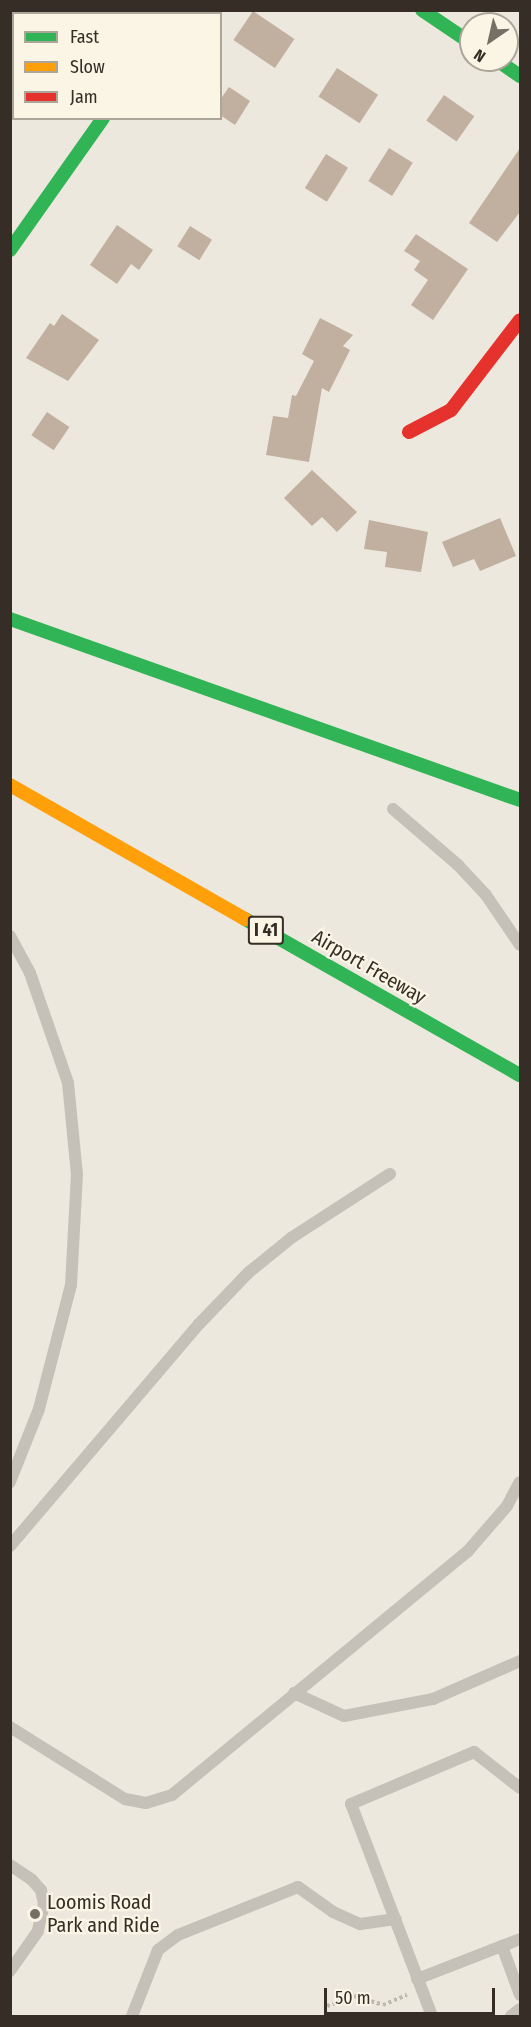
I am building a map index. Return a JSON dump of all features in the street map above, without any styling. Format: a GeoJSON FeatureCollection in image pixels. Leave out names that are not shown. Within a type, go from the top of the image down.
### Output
{"type":"FeatureCollection","features":[{"type":"Feature","properties":{"kind":"main road"},"geometry":{"type":"LineString","coordinates":[[422,10],[459,35]]}},
{"type":"Feature","properties":{"kind":"main road"},"geometry":{"type":"LineString","coordinates":[[10,250],[102,120]]}},
{"type":"Feature","properties":{"kind":"main road"},"geometry":{"type":"LineString","coordinates":[[409,432],[451,411],[520,320]]}},
{"type":"Feature","properties":{"kind":"main road"},"geometry":{"type":"LineString","coordinates":[[10,619],[520,800]]}},
{"type":"Feature","properties":{"kind":"main road","name":"Airport Freeway"},"geometry":{"type":"LineString","coordinates":[[10,786],[520,1075]]}},
{"type":"Feature","properties":{"kind":"lane"},"geometry":{"type":"LineString","coordinates":[[393,809],[458,865],[486,895],[520,945]]}},
{"type":"Feature","properties":{"kind":"lane"},"geometry":{"type":"LineString","coordinates":[[10,936],[30,973],[68,1083],[78,1173],[71,1285],[39,1409],[10,1482]]}},
{"type":"Feature","properties":{"kind":"lane"},"geometry":{"type":"LineString","coordinates":[[10,1546],[199,1324],[248,1273],[291,1238],[390,1174]]}},
{"type":"Feature","properties":{"kind":"lane"},"geometry":{"type":"LineString","coordinates":[[10,1727],[125,1798],[146,1803],[172,1795],[468,1551],[507,1506],[520,1482]]}},
{"type":"Feature","properties":{"kind":"lane"},"geometry":{"type":"LineString","coordinates":[[294,1693],[344,1716],[433,1699],[520,1661]]}},
{"type":"Feature","properties":{"kind":"lane"},"geometry":{"type":"LineString","coordinates":[[432,2016],[351,1804],[474,1752],[520,1788]]}},
{"type":"Feature","properties":{"kind":"lane"},"geometry":{"type":"LineString","coordinates":[[10,1865],[32,1880],[41,1890],[44,1904],[38,1931],[10,1971]]}},
{"type":"Feature","properties":{"kind":"lane"},"geometry":{"type":"LineString","coordinates":[[132,2016],[158,1950],[178,1935],[298,1887],[333,1912],[360,1924],[396,1919]]}},
{"type":"Feature","properties":{"kind":"lane"},"geometry":{"type":"LineString","coordinates":[[419,1984],[520,1939]]}},
{"type":"Feature","properties":{"kind":"lane"},"geometry":{"type":"LineString","coordinates":[[502,1946],[520,1995]]}},
{"type":"Feature","properties":{"kind":"lane"},"geometry":{"type":"LineString","coordinates":[[511,2016],[520,2010]]}},
{"type":"Feature","properties":{"kind":"path"},"geometry":{"type":"LineString","coordinates":[[327,2006],[354,1996],[383,2005],[419,1984]]}},
{"type":"Feature","properties":{"kind":"building"},"geometry":{"type":"Polygon","coordinates":[[[253,11],[294,39],[275,68],[233,40],[253,11]]]}},
{"type":"Feature","properties":{"kind":"building"},"geometry":{"type":"Polygon","coordinates":[[[337,68],[378,95],[360,123],[318,97],[337,68]]]}},
{"type":"Feature","properties":{"kind":"building"},"geometry":{"type":"Polygon","coordinates":[[[229,87],[250,101],[235,125],[222,116],[222,97],[229,87]]]}},
{"type":"Feature","properties":{"kind":"building"},"geometry":{"type":"Polygon","coordinates":[[[444,95],[474,116],[457,142],[426,120],[444,95]]]}},
{"type":"Feature","properties":{"kind":"building"},"geometry":{"type":"Polygon","coordinates":[[[389,148],[413,163],[392,196],[368,181],[389,148]]]}},
{"type":"Feature","properties":{"kind":"building"},"geometry":{"type":"Polygon","coordinates":[[[520,148],[520,212],[497,242],[469,223],[520,148]]]}},
{"type":"Feature","properties":{"kind":"building"},"geometry":{"type":"Polygon","coordinates":[[[326,154],[348,168],[327,202],[305,188],[326,154]]]}},
{"type":"Feature","properties":{"kind":"building"},"geometry":{"type":"Polygon","coordinates":[[[117,225],[153,250],[139,270],[131,264],[117,284],[90,265],[117,225]]]}},
{"type":"Feature","properties":{"kind":"building"},"geometry":{"type":"Polygon","coordinates":[[[190,226],[212,240],[199,260],[177,246],[190,226]]]}},
{"type":"Feature","properties":{"kind":"building"},"geometry":{"type":"Polygon","coordinates":[[[416,234],[468,269],[433,320],[411,305],[428,280],[414,270],[420,261],[404,251],[416,234]]]}},
{"type":"Feature","properties":{"kind":"building"},"geometry":{"type":"Polygon","coordinates":[[[62,314],[99,340],[68,381],[26,358],[50,323],[54,326],[62,314]]]}},
{"type":"Feature","properties":{"kind":"building"},"geometry":{"type":"Polygon","coordinates":[[[320,318],[353,335],[343,346],[350,350],[329,392],[322,388],[309,462],[266,455],[273,416],[288,418],[292,395],[296,396],[314,361],[302,354],[320,318]]]}},
{"type":"Feature","properties":{"kind":"building"},"geometry":{"type":"Polygon","coordinates":[[[47,412],[69,427],[54,450],[31,435],[47,412]]]}},
{"type":"Feature","properties":{"kind":"building"},"geometry":{"type":"Polygon","coordinates":[[[312,470],[357,512],[337,532],[322,517],[312,526],[284,498],[312,470]]]}},
{"type":"Feature","properties":{"kind":"building"},"geometry":{"type":"Polygon","coordinates":[[[500,518],[516,556],[480,571],[474,559],[453,567],[442,542],[500,518]]]}},
{"type":"Feature","properties":{"kind":"building"},"geometry":{"type":"Polygon","coordinates":[[[369,520],[428,532],[421,572],[385,567],[387,552],[364,549],[369,520]]]}},
{"type":"Feature","properties":{"kind":"traffic: fast"},"geometry":{"type":"LineString","coordinates":[[422,10],[459,35]]}},
{"type":"Feature","properties":{"kind":"traffic: fast"},"geometry":{"type":"LineString","coordinates":[[514,72],[520,76]]}},
{"type":"Feature","properties":{"kind":"traffic: fast"},"geometry":{"type":"LineString","coordinates":[[10,250],[102,120]]}},
{"type":"Feature","properties":{"kind":"traffic: fast"},"geometry":{"type":"LineString","coordinates":[[10,619],[520,800]]}},
{"type":"Feature","properties":{"kind":"traffic: fast"},"geometry":{"type":"LineString","coordinates":[[245,919],[520,1075]]}},
{"type":"Feature","properties":{"kind":"traffic: slow"},"geometry":{"type":"LineString","coordinates":[[10,785],[245,919]]}},
{"type":"Feature","properties":{"kind":"traffic: jam"},"geometry":{"type":"LineString","coordinates":[[409,432],[451,410],[520,320]]}},
{"type":"Feature","properties":{"kind":"place","name":"Loomis Road Park and Ride"},"geometry":{"type":"Point","coordinates":[35,1914]}}]}
